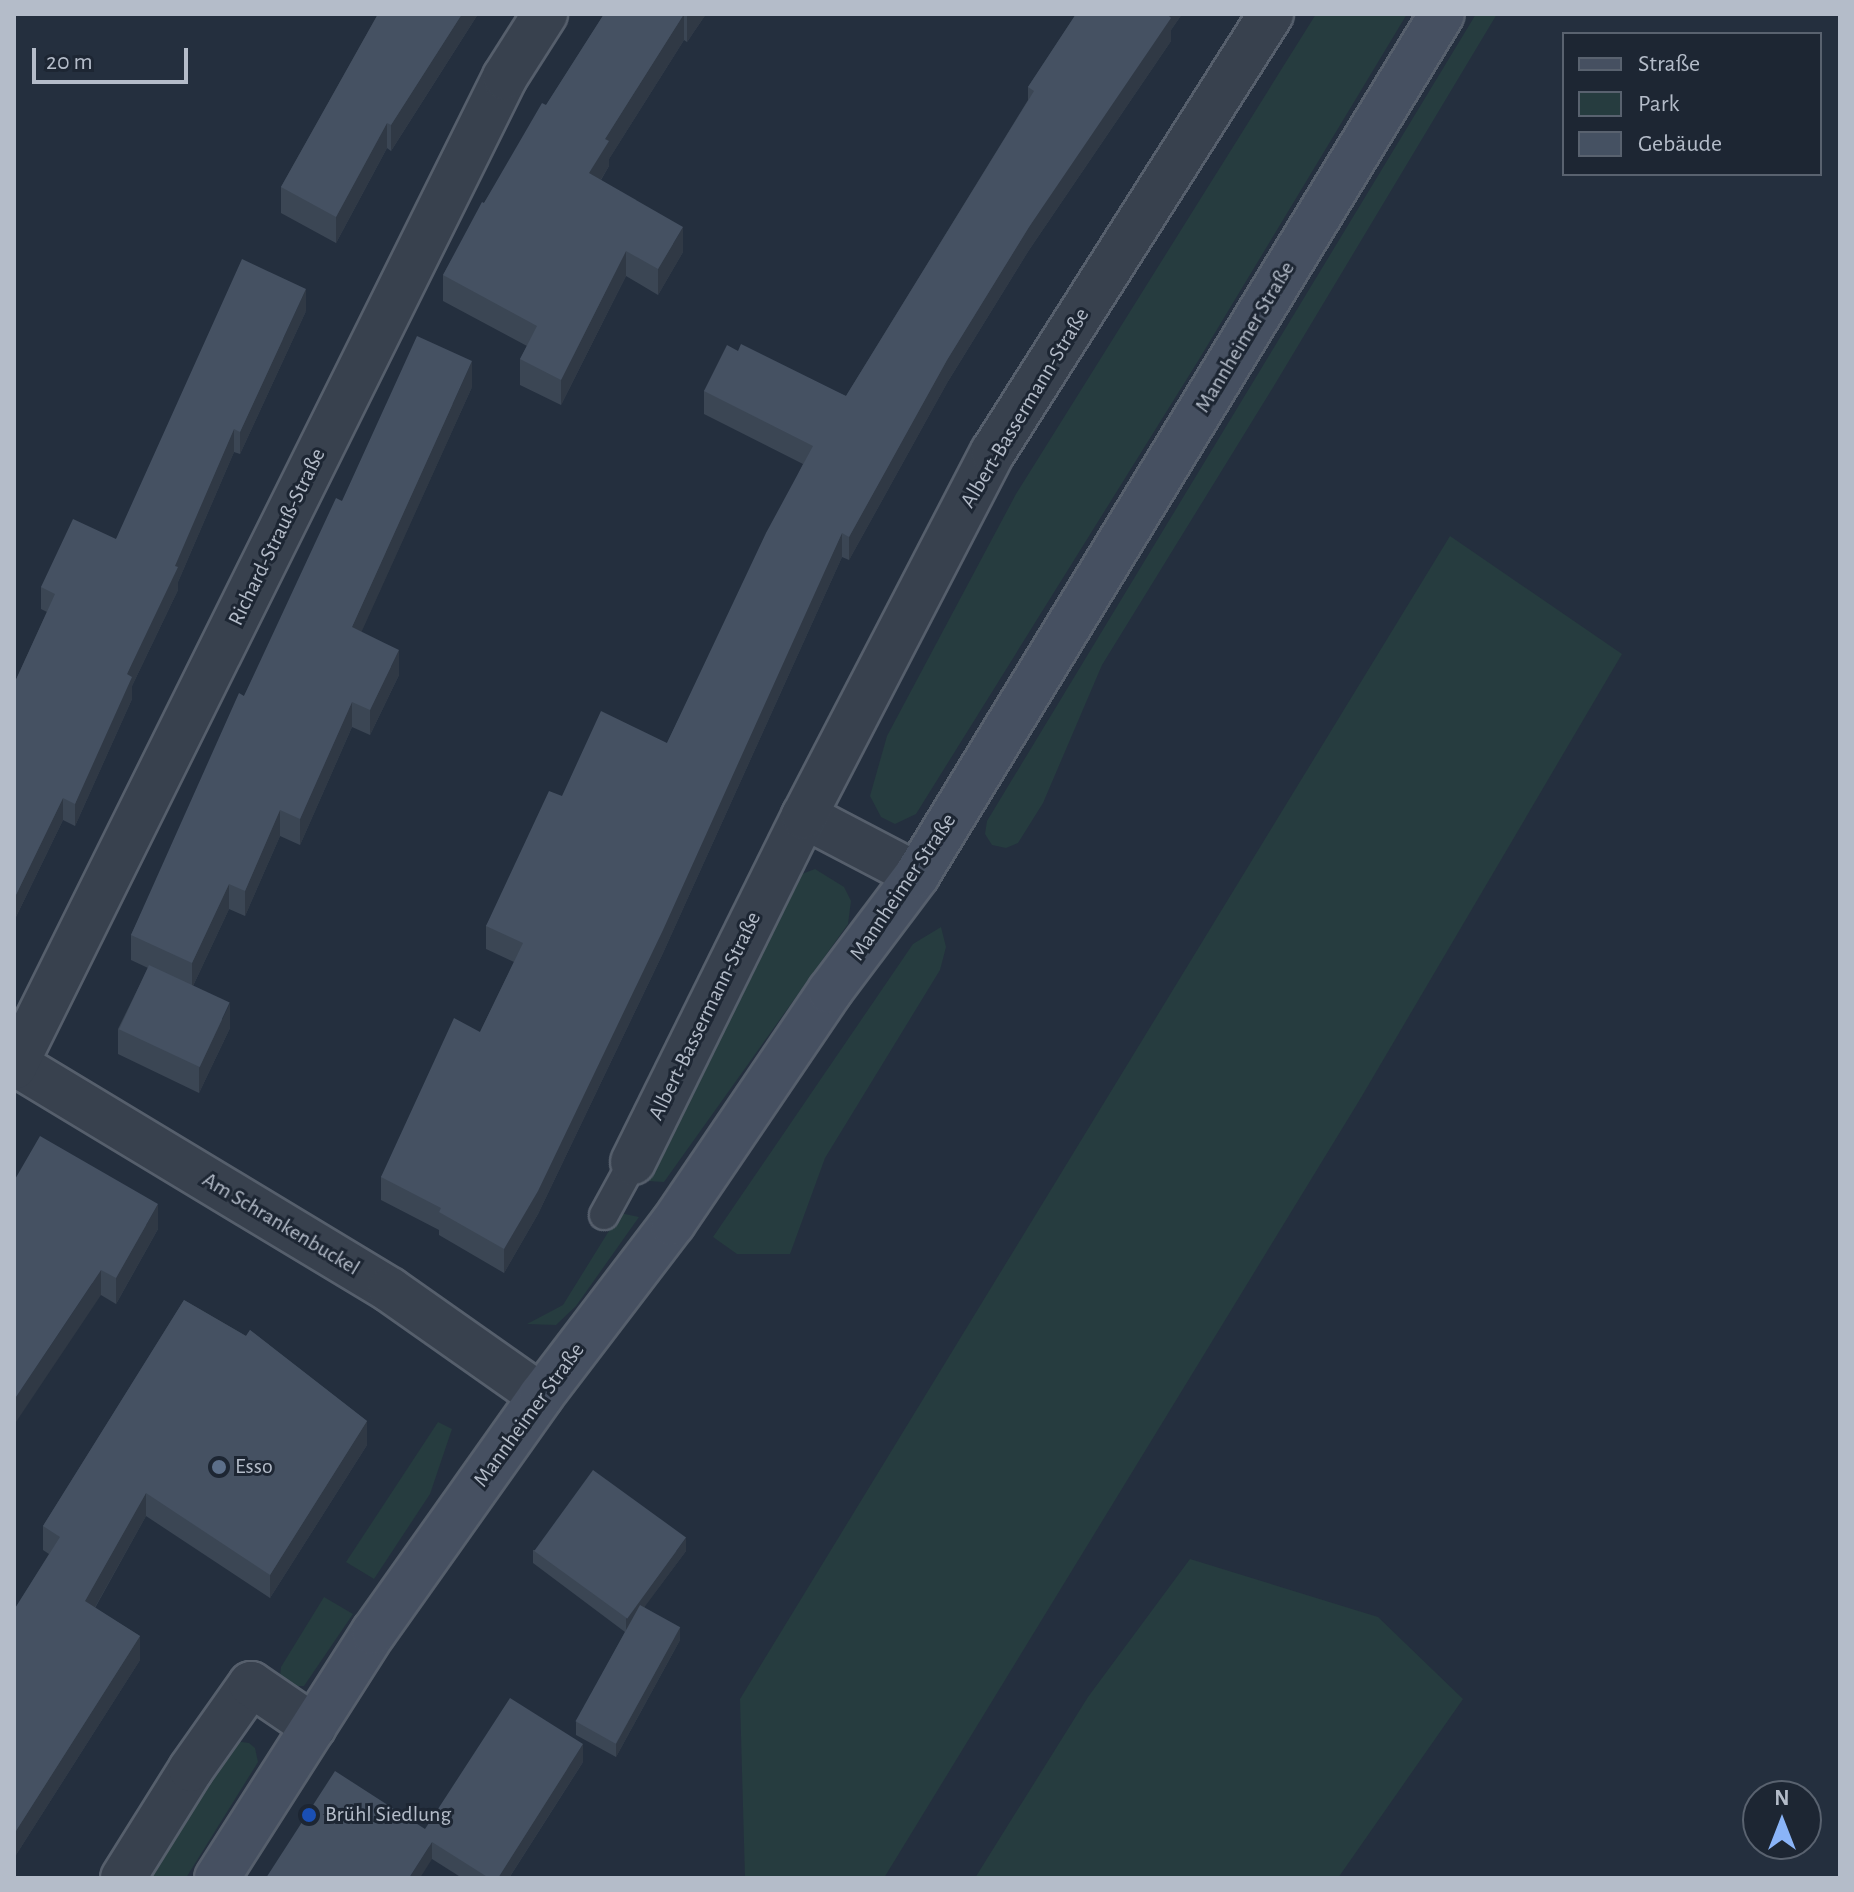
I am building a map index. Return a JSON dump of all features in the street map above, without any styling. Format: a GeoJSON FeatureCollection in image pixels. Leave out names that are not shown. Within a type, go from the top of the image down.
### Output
{"type":"FeatureCollection","features":[{"type":"Feature","properties":{"kind":"main road","name":"Mannheimer Straße"},"geometry":{"type":"LineString","coordinates":[[217,1878],[374,1632],[541,1396],[673,1223],[830,991],[917,875],[1442,14]]}},
{"type":"Feature","properties":{"kind":"street","name":"Richard-Strauß-Straße"},"geometry":{"type":"LineString","coordinates":[[15,1064],[505,77],[545,14]]}},
{"type":"Feature","properties":{"kind":"street","name":"Albert-Bassermann-Straße"},"geometry":{"type":"LineString","coordinates":[[633,1162],[804,816],[993,452],[1271,14]]}},
{"type":"Feature","properties":{"kind":"street"},"geometry":{"type":"LineString","coordinates":[[804,816],[917,875]]}},
{"type":"Feature","properties":{"kind":"street","name":"Am Schrankenbuckel"},"geometry":{"type":"LineString","coordinates":[[15,1064],[390,1290],[541,1396]]}},
{"type":"Feature","properties":{"kind":"street"},"geometry":{"type":"LineString","coordinates":[[123,1878],[191,1769],[251,1684],[314,1727]]}},
{"type":"Feature","properties":{"kind":"lane","name":"Albert-Bassermann-Straße"},"geometry":{"type":"LineString","coordinates":[[604,1215],[633,1162]]}},
{"type":"Feature","properties":{"kind":"green space"},"geometry":{"type":"Polygon","coordinates":[[[1316,14],[1407,14],[1198,361],[916,814],[895,824],[881,817],[870,796],[887,736],[1016,494],[1316,14]]]}},
{"type":"Feature","properties":{"kind":"green space"},"geometry":{"type":"Polygon","coordinates":[[[1476,14],[1497,14],[1102,665],[1043,803],[1018,843],[1006,848],[992,845],[985,834],[987,821],[1476,14]]]}},
{"type":"Feature","properties":{"kind":"green space"},"geometry":{"type":"Polygon","coordinates":[[[1450,536],[1622,654],[1359,1101],[884,1878],[745,1878],[740,1699],[1450,536]]]}},
{"type":"Feature","properties":{"kind":"green space"},"geometry":{"type":"Polygon","coordinates":[[[815,869],[844,887],[851,901],[848,924],[664,1182],[648,1181],[779,899],[794,877],[815,869]]]}},
{"type":"Feature","properties":{"kind":"green space"},"geometry":{"type":"Polygon","coordinates":[[[941,927],[946,947],[940,970],[825,1158],[790,1254],[737,1254],[713,1237],[913,944],[941,927]]]}},
{"type":"Feature","properties":{"kind":"green space"},"geometry":{"type":"Polygon","coordinates":[[[620,1213],[639,1217],[576,1306],[556,1325],[527,1324],[563,1305],[620,1213]]]}},
{"type":"Feature","properties":{"kind":"green space"},"geometry":{"type":"Polygon","coordinates":[[[438,1422],[452,1429],[430,1494],[374,1579],[346,1562],[438,1422]]]}},
{"type":"Feature","properties":{"kind":"green space"},"geometry":{"type":"Polygon","coordinates":[[[1190,1559],[1378,1617],[1463,1699],[1338,1878],[975,1878],[1088,1697],[1190,1559]]]}},
{"type":"Feature","properties":{"kind":"green space"},"geometry":{"type":"Polygon","coordinates":[[[324,1597],[353,1614],[304,1686],[288,1686],[280,1677],[281,1667],[324,1597]]]}},
{"type":"Feature","properties":{"kind":"green space"},"geometry":{"type":"Polygon","coordinates":[[[234,1741],[249,1743],[255,1748],[258,1762],[186,1878],[146,1878],[234,1741]]]}},
{"type":"Feature","properties":{"kind":"building"},"geometry":{"type":"Polygon","coordinates":[[[378,14],[462,14],[391,125],[387,123],[336,217],[281,187],[378,14]]]}},
{"type":"Feature","properties":{"kind":"building"},"geometry":{"type":"Polygon","coordinates":[[[604,14],[684,14],[605,139],[609,141],[589,173],[683,227],[658,269],[626,251],[561,380],[520,359],[537,326],[443,275],[482,202],[542,103],[546,105],[604,14]]]}},
{"type":"Feature","properties":{"kind":"building"},"geometry":{"type":"Polygon","coordinates":[[[1076,14],[1167,14],[1171,18],[1029,227],[947,360],[849,537],[842,533],[663,930],[538,1191],[504,1249],[439,1212],[441,1208],[381,1177],[454,1018],[480,1032],[523,943],[486,926],[549,791],[562,796],[601,711],[667,743],[766,533],[813,446],[704,391],[727,345],[738,351],[741,344],[846,396],[1034,91],[1028,87],[1076,14]]]}},
{"type":"Feature","properties":{"kind":"building"},"geometry":{"type":"Polygon","coordinates":[[[242,259],[306,289],[240,432],[234,429],[175,566],[178,567],[127,674],[132,677],[75,804],[63,798],[14,899],[14,684],[55,594],[41,587],[73,519],[116,539],[242,259]]]}},
{"type":"Feature","properties":{"kind":"building"},"geometry":{"type":"Polygon","coordinates":[[[417,336],[472,361],[352,627],[399,650],[370,710],[352,702],[300,819],[280,810],[245,891],[229,884],[192,963],[131,935],[239,693],[244,696],[336,498],[342,501],[417,336]]]}},
{"type":"Feature","properties":{"kind":"building"},"geometry":{"type":"Polygon","coordinates":[[[149,965],[230,1003],[200,1067],[119,1029],[149,965]]]}},
{"type":"Feature","properties":{"kind":"building"},"geometry":{"type":"Polygon","coordinates":[[[40,1136],[158,1204],[116,1278],[101,1270],[14,1400],[14,1181],[40,1136]]]}},
{"type":"Feature","properties":{"kind":"building"},"geometry":{"type":"Polygon","coordinates":[[[184,1300],[246,1336],[250,1330],[367,1421],[270,1575],[146,1493],[85,1601],[140,1636],[14,1834],[14,1610],[60,1537],[43,1526],[184,1300]]]}},
{"type":"Feature","properties":{"kind":"building"},"geometry":{"type":"Polygon","coordinates":[[[593,1470],[686,1538],[627,1618],[534,1551],[593,1470]]]}},
{"type":"Feature","properties":{"kind":"building"},"geometry":{"type":"Polygon","coordinates":[[[640,1605],[680,1627],[616,1744],[576,1721],[640,1605]]]}},
{"type":"Feature","properties":{"kind":"building"},"geometry":{"type":"Polygon","coordinates":[[[510,1698],[583,1744],[498,1878],[489,1878],[432,1842],[409,1878],[266,1878],[335,1771],[425,1829],[510,1698]]]}},
{"type":"Feature","properties":{"kind":"place","name":"Esso"},"geometry":{"type":"Point","coordinates":[219,1467]}},
{"type":"Feature","properties":{"kind":"place","name":"Brühl Siedlung"},"geometry":{"type":"Point","coordinates":[309,1815]}}]}
